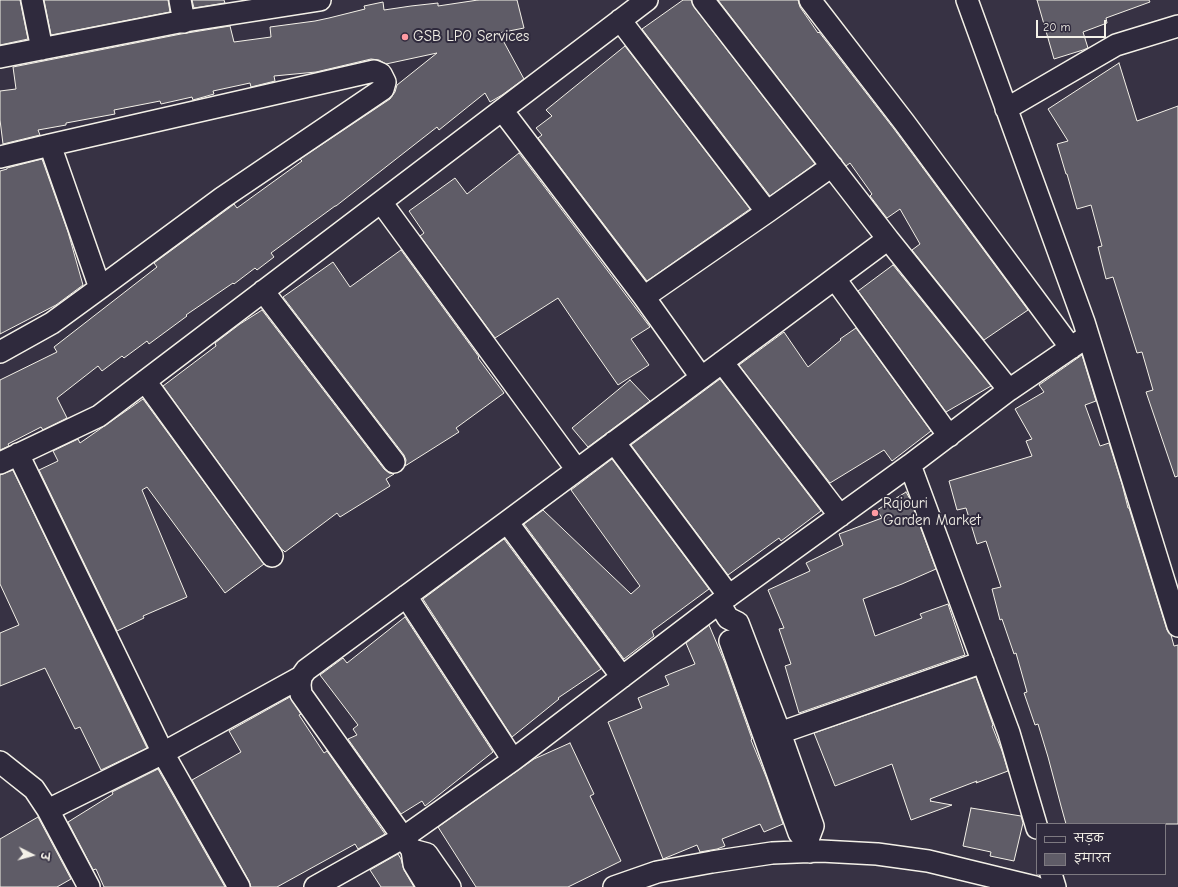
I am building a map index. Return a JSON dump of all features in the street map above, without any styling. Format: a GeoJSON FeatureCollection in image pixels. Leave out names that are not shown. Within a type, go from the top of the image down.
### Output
{"type":"FeatureCollection","features":[{"type":"Feature","properties":{"kind":"street"},"geometry":{"type":"LineString","coordinates":[[32,0],[42,49]]}},
{"type":"Feature","properties":{"kind":"street"},"geometry":{"type":"LineString","coordinates":[[180,0],[184,22]]}},
{"type":"Feature","properties":{"kind":"street"},"geometry":{"type":"LineString","coordinates":[[0,57],[184,22],[320,0]]}},
{"type":"Feature","properties":{"kind":"street"},"geometry":{"type":"LineString","coordinates":[[239,887],[163,753],[9,458],[98,416],[647,0]]}},
{"type":"Feature","properties":{"kind":"street"},"geometry":{"type":"LineString","coordinates":[[703,0],[888,239],[1010,390]]}},
{"type":"Feature","properties":{"kind":"street"},"geometry":{"type":"LineString","coordinates":[[810,0],[904,122],[1070,348]]}},
{"type":"Feature","properties":{"kind":"street"},"geometry":{"type":"LineString","coordinates":[[967,0],[1088,336],[1178,626]]}},
{"type":"Feature","properties":{"kind":"street"},"geometry":{"type":"LineString","coordinates":[[620,20],[768,212]]}},
{"type":"Feature","properties":{"kind":"street"},"geometry":{"type":"LineString","coordinates":[[1006,109],[1116,45],[1178,26]]}},
{"type":"Feature","properties":{"kind":"street"},"geometry":{"type":"LineString","coordinates":[[0,157],[374,71],[381,74],[385,82],[383,89],[222,198],[52,323],[0,352]]}},
{"type":"Feature","properties":{"kind":"street"},"geometry":{"type":"LineString","coordinates":[[502,110],[644,297],[701,378]]}},
{"type":"Feature","properties":{"kind":"street"},"geometry":{"type":"LineString","coordinates":[[50,145],[100,288]]}},
{"type":"Feature","properties":{"kind":"street"},"geometry":{"type":"LineString","coordinates":[[644,297],[832,166]]}},
{"type":"Feature","properties":{"kind":"street"},"geometry":{"type":"LineString","coordinates":[[381,202],[577,470]]}},
{"type":"Feature","properties":{"kind":"street"},"geometry":{"type":"LineString","coordinates":[[48,810],[163,753],[301,677],[306,670],[888,239]]}},
{"type":"Feature","properties":{"kind":"street"},"geometry":{"type":"LineString","coordinates":[[835,278],[949,436]]}},
{"type":"Feature","properties":{"kind":"street"},"geometry":{"type":"LineString","coordinates":[[263,291],[394,462]]}},
{"type":"Feature","properties":{"kind":"street"},"geometry":{"type":"LineString","coordinates":[[315,887],[408,843],[513,760],[622,677],[726,606],[840,516],[1010,390],[1088,336]]}},
{"type":"Feature","properties":{"kind":"street"},"geometry":{"type":"LineString","coordinates":[[722,362],[840,516]]}},
{"type":"Feature","properties":{"kind":"street"},"geometry":{"type":"LineString","coordinates":[[145,381],[272,556]]}},
{"type":"Feature","properties":{"kind":"street"},"geometry":{"type":"LineString","coordinates":[[614,442],[738,623],[772,736],[813,826],[808,847]]}},
{"type":"Feature","properties":{"kind":"street"},"geometry":{"type":"LineString","coordinates":[[910,465],[1009,733],[1036,825]]}},
{"type":"Feature","properties":{"kind":"street"},"geometry":{"type":"LineString","coordinates":[[507,522],[622,677]]}},
{"type":"Feature","properties":{"kind":"street"},"geometry":{"type":"LineString","coordinates":[[406,596],[513,760]]}},
{"type":"Feature","properties":{"kind":"street"},"geometry":{"type":"LineString","coordinates":[[772,736],[982,662]]}},
{"type":"Feature","properties":{"kind":"street"},"geometry":{"type":"LineString","coordinates":[[301,677],[301,694],[408,843],[414,864],[428,887]]}},
{"type":"Feature","properties":{"kind":"street"},"geometry":{"type":"LineString","coordinates":[[0,762],[34,789],[48,810],[89,887]]}},
{"type":"Feature","properties":{"kind":"street"},"geometry":{"type":"LineString","coordinates":[[408,843],[427,854],[450,887]]}},
{"type":"Feature","properties":{"kind":"street"},"geometry":{"type":"LineString","coordinates":[[614,887],[657,872],[808,847],[928,861],[1035,887]]}},
{"type":"Feature","properties":{"kind":"street"},"geometry":{"type":"LineString","coordinates":[[1051,875],[1055,887]]}},
{"type":"Feature","properties":{"kind":"building"},"geometry":{"type":"Polygon","coordinates":[[[0,0],[20,0],[28,39],[0,45],[0,0]]]}},
{"type":"Feature","properties":{"kind":"building"},"geometry":{"type":"Polygon","coordinates":[[[44,0],[168,0],[170,12],[51,35],[44,0]]]}},
{"type":"Feature","properties":{"kind":"building"},"geometry":{"type":"Polygon","coordinates":[[[192,0],[224,0],[225,3],[194,8],[192,0]]]}},
{"type":"Feature","properties":{"kind":"building"},"geometry":{"type":"Polygon","coordinates":[[[478,0],[517,0],[524,28],[499,33],[524,79],[490,102],[485,93],[439,130],[437,127],[336,206],[271,253],[274,257],[257,270],[255,268],[234,284],[233,283],[186,315],[187,316],[149,344],[147,341],[124,358],[122,356],[102,371],[98,366],[57,398],[67,418],[43,430],[41,427],[8,444],[9,446],[0,450],[0,380],[57,352],[54,347],[157,267],[154,263],[234,204],[237,208],[302,161],[300,159],[390,99],[395,92],[397,85],[437,53],[386,64],[379,60],[371,59],[316,72],[274,76],[275,81],[251,87],[250,83],[213,91],[214,94],[193,100],[192,97],[161,104],[160,101],[114,110],[115,114],[38,130],[40,135],[3,144],[0,120],[0,91],[16,89],[13,67],[181,34],[230,26],[234,42],[271,37],[270,27],[329,18],[365,9],[364,6],[383,2],[384,10],[438,3],[438,6],[478,0]]]}},
{"type":"Feature","properties":{"kind":"building"},"geometry":{"type":"Polygon","coordinates":[[[683,0],[691,0],[694,7],[815,164],[770,196],[642,29],[683,0]]]}},
{"type":"Feature","properties":{"kind":"building"},"geometry":{"type":"Polygon","coordinates":[[[718,0],[798,0],[800,7],[818,33],[819,32],[894,129],[1028,310],[984,340],[912,250],[920,244],[900,209],[887,218],[870,196],[872,194],[850,163],[846,166],[718,0]]]}},
{"type":"Feature","properties":{"kind":"building"},"geometry":{"type":"Polygon","coordinates":[[[1037,0],[1149,0],[1150,2],[1106,18],[1107,23],[1083,32],[1088,48],[1054,59],[1037,0]]]}},
{"type":"Feature","properties":{"kind":"building"},"geometry":{"type":"Polygon","coordinates":[[[625,46],[750,209],[647,281],[538,138],[542,135],[536,128],[552,116],[546,110],[625,46]]]}},
{"type":"Feature","properties":{"kind":"building"},"geometry":{"type":"Polygon","coordinates":[[[1119,63],[1137,121],[1178,106],[1178,476],[1175,477],[1146,392],[1153,390],[1142,352],[1137,353],[1113,277],[1106,279],[1098,247],[1102,246],[1091,205],[1077,209],[1057,144],[1068,141],[1048,109],[1119,63]]]}},
{"type":"Feature","properties":{"kind":"building"},"geometry":{"type":"Polygon","coordinates":[[[519,153],[650,327],[631,339],[649,365],[618,385],[558,298],[495,338],[420,236],[424,233],[409,211],[455,178],[467,194],[519,153]]]}},
{"type":"Feature","properties":{"kind":"building"},"geometry":{"type":"Polygon","coordinates":[[[42,159],[68,232],[83,285],[56,305],[0,334],[0,171],[42,159]]]}},
{"type":"Feature","properties":{"kind":"building"},"geometry":{"type":"Polygon","coordinates":[[[401,250],[504,393],[456,428],[459,432],[405,466],[406,460],[404,455],[283,297],[333,262],[350,287],[401,250]]]}},
{"type":"Feature","properties":{"kind":"building"},"geometry":{"type":"Polygon","coordinates":[[[893,265],[991,386],[946,412],[858,291],[893,265]]]}},
{"type":"Feature","properties":{"kind":"building"},"geometry":{"type":"Polygon","coordinates":[[[262,310],[384,469],[389,473],[394,474],[386,479],[390,486],[340,517],[337,513],[285,552],[282,550],[163,386],[216,346],[215,343],[262,310]]]}},
{"type":"Feature","properties":{"kind":"building"},"geometry":{"type":"Polygon","coordinates":[[[856,328],[931,431],[892,461],[884,450],[830,483],[739,365],[784,332],[808,367],[841,340],[840,339],[856,328]]]}},
{"type":"Feature","properties":{"kind":"building"},"geometry":{"type":"Polygon","coordinates":[[[1082,355],[1096,401],[1085,405],[1100,446],[1109,443],[1167,630],[1171,635],[1174,646],[1178,645],[1178,824],[1066,823],[1038,724],[1035,725],[1024,693],[1027,692],[1016,653],[1014,654],[1002,619],[1000,620],[992,589],[1001,587],[986,541],[977,544],[966,508],[957,510],[949,481],[1032,456],[1026,441],[1032,439],[1015,409],[1044,392],[1039,385],[1082,355]]]}},
{"type":"Feature","properties":{"kind":"building"},"geometry":{"type":"Polygon","coordinates":[[[720,379],[821,511],[781,541],[779,538],[728,575],[631,445],[720,379]]]}},
{"type":"Feature","properties":{"kind":"building"},"geometry":{"type":"Polygon","coordinates":[[[630,380],[650,401],[588,447],[572,428],[630,380]]]}},
{"type":"Feature","properties":{"kind":"building"},"geometry":{"type":"Polygon","coordinates":[[[143,399],[264,564],[225,593],[147,487],[142,490],[187,597],[143,616],[144,618],[117,631],[39,470],[58,461],[53,451],[78,439],[80,443],[143,399]]]}},
{"type":"Feature","properties":{"kind":"building"},"geometry":{"type":"Polygon","coordinates":[[[612,459],[709,589],[652,631],[654,636],[624,659],[524,524],[543,510],[631,594],[640,586],[571,490],[612,459]]]}},
{"type":"Feature","properties":{"kind":"building"},"geometry":{"type":"Polygon","coordinates":[[[13,470],[147,748],[101,770],[80,727],[75,729],[45,668],[0,686],[0,633],[19,625],[0,584],[0,475],[13,470]]]}},
{"type":"Feature","properties":{"kind":"building"},"geometry":{"type":"Polygon","coordinates":[[[906,492],[936,569],[863,599],[875,636],[922,618],[920,614],[948,604],[965,655],[799,713],[785,666],[791,664],[779,629],[784,628],[768,590],[810,571],[806,563],[843,545],[839,534],[882,518],[877,510],[906,492]]]}},
{"type":"Feature","properties":{"kind":"building"},"geometry":{"type":"Polygon","coordinates":[[[504,539],[601,669],[558,698],[559,699],[512,737],[423,599],[504,539]]]}},
{"type":"Feature","properties":{"kind":"building"},"geometry":{"type":"Polygon","coordinates":[[[405,617],[493,752],[425,806],[422,801],[401,814],[348,739],[357,735],[353,729],[358,725],[320,675],[343,658],[347,663],[405,617]]]}},
{"type":"Feature","properties":{"kind":"building"},"geometry":{"type":"Polygon","coordinates":[[[709,625],[725,663],[752,739],[751,740],[783,824],[764,832],[760,824],[722,839],[725,846],[717,849],[700,852],[697,845],[663,859],[608,722],[642,708],[638,698],[669,685],[665,676],[695,664],[686,643],[709,625]]]}},
{"type":"Feature","properties":{"kind":"building"},"geometry":{"type":"Polygon","coordinates":[[[976,677],[1008,771],[930,799],[930,801],[952,805],[911,820],[892,764],[835,786],[814,733],[976,677]]]}},
{"type":"Feature","properties":{"kind":"building"},"geometry":{"type":"Polygon","coordinates":[[[290,697],[301,714],[299,715],[324,753],[327,751],[385,834],[358,849],[355,844],[277,887],[251,887],[192,780],[241,752],[229,731],[290,697]]]}},
{"type":"Feature","properties":{"kind":"building"},"geometry":{"type":"Polygon","coordinates":[[[570,743],[594,794],[590,796],[621,861],[568,887],[476,887],[438,827],[534,759],[570,743]]]}},
{"type":"Feature","properties":{"kind":"building"},"geometry":{"type":"Polygon","coordinates":[[[158,769],[225,887],[104,887],[96,869],[93,870],[68,822],[113,794],[112,792],[158,769]]]}},
{"type":"Feature","properties":{"kind":"building"},"geometry":{"type":"Polygon","coordinates":[[[971,808],[1021,816],[1023,823],[1014,861],[990,856],[991,852],[963,846],[971,808]]]}},
{"type":"Feature","properties":{"kind":"building"},"geometry":{"type":"Polygon","coordinates":[[[38,817],[71,879],[57,887],[0,887],[0,839],[38,817]]]}},
{"type":"Feature","properties":{"kind":"building"},"geometry":{"type":"Polygon","coordinates":[[[398,854],[404,870],[414,887],[381,887],[370,870],[398,854]]]}},
{"type":"Feature","properties":{"kind":"place","name":"GSB LPO Services"},"geometry":{"type":"Point","coordinates":[405,37]}},
{"type":"Feature","properties":{"kind":"place","name":"Rajouri Garden Market"},"geometry":{"type":"Point","coordinates":[875,513]}}]}
